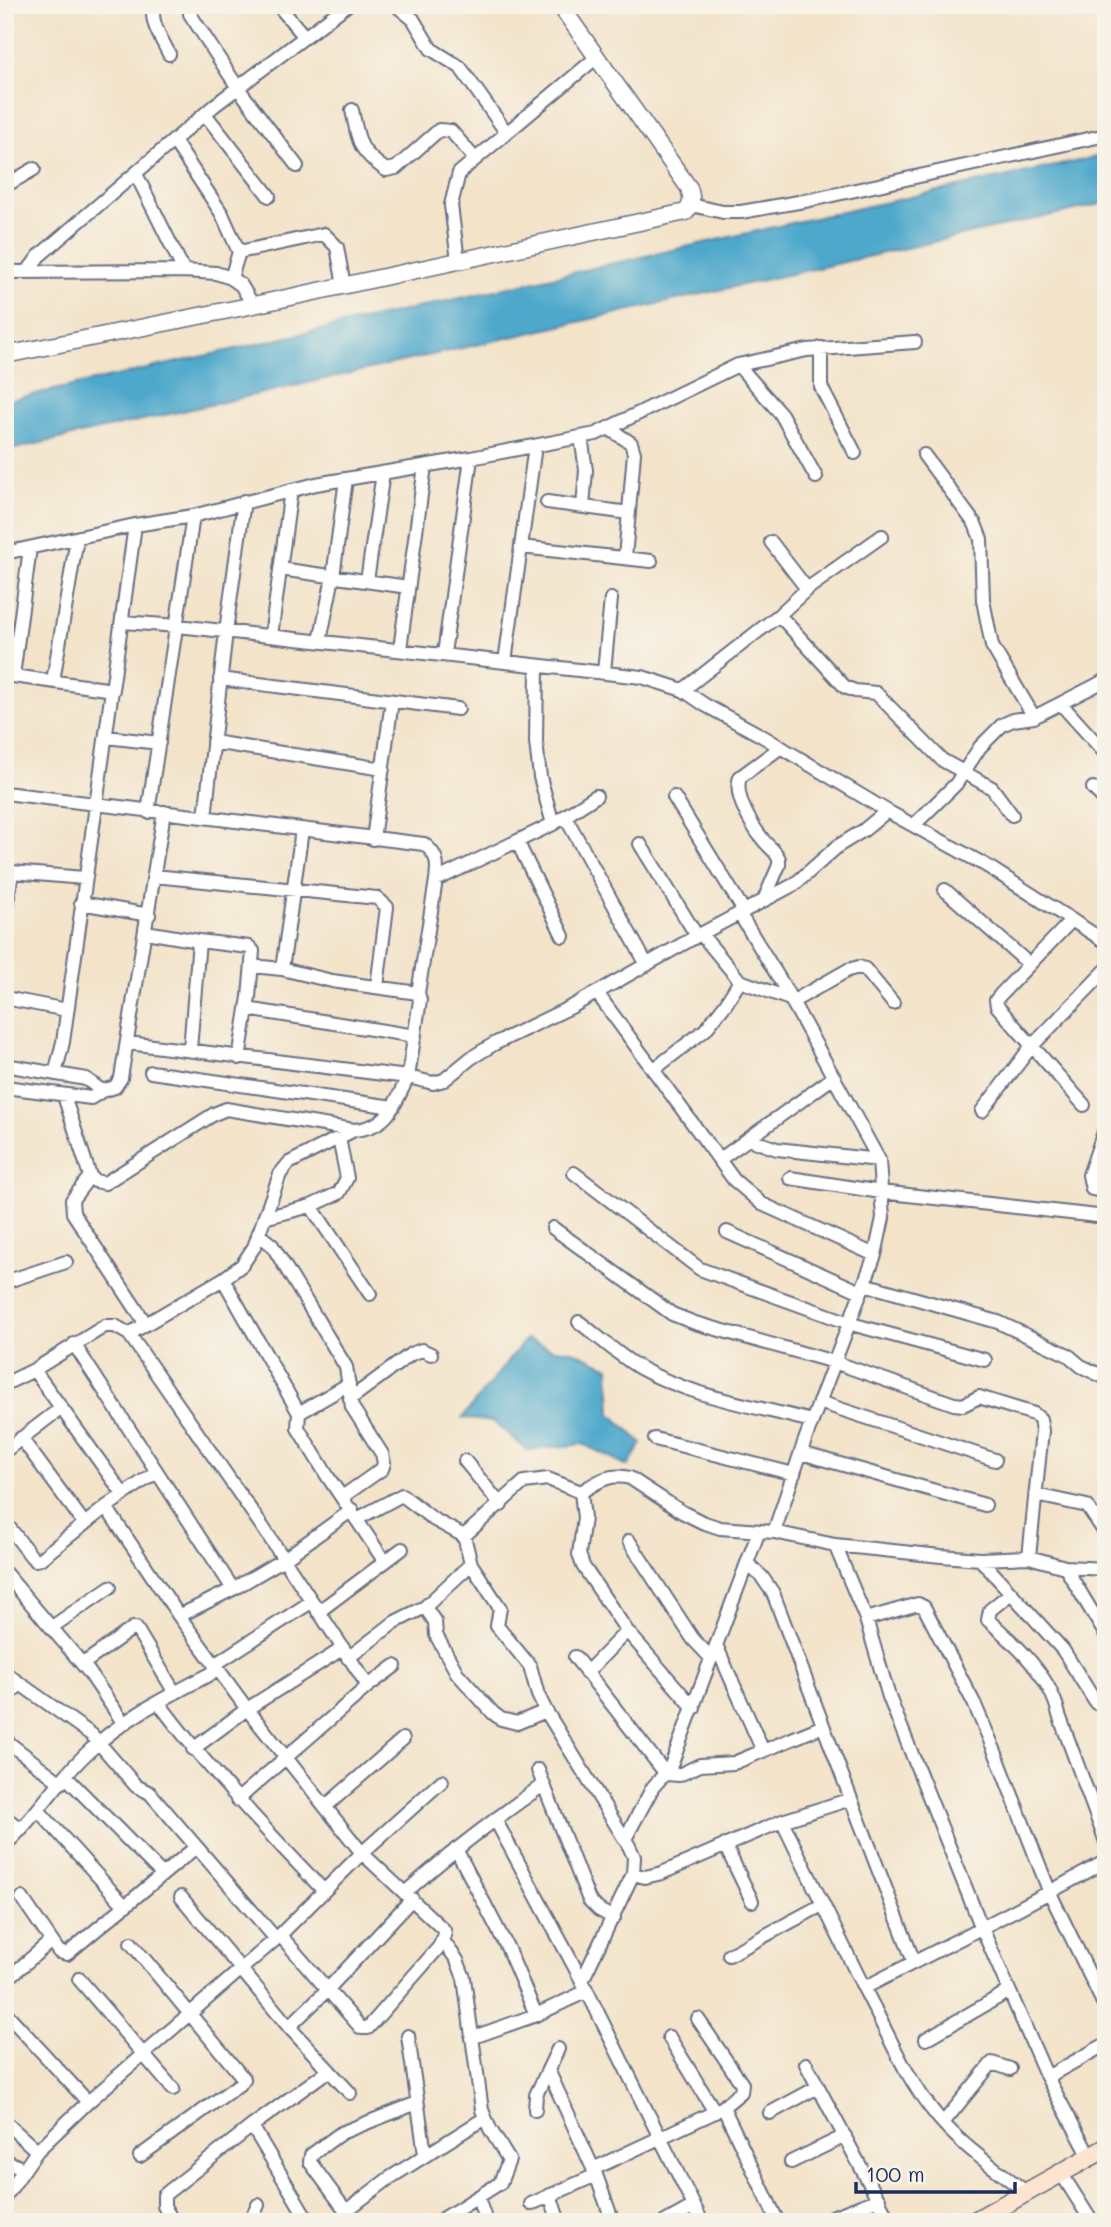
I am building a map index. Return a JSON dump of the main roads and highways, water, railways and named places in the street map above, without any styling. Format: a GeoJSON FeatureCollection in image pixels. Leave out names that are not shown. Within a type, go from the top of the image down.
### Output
{"type":"FeatureCollection","features":[{"type":"Feature","properties":{"kind":"main road"},"geometry":{"type":"LineString","coordinates":[[973,2222],[1106,2148]]}},
{"type":"Feature","properties":{"kind":"water"},"geometry":{"type":"Polygon","coordinates":[[[1106,155],[1106,203],[5,451],[5,401],[827,215],[1106,155]]]}},
{"type":"Feature","properties":{"kind":"water"},"geometry":{"type":"Polygon","coordinates":[[[526,1339],[553,1349],[573,1351],[609,1367],[611,1414],[642,1443],[628,1466],[583,1444],[527,1450],[494,1422],[462,1418],[526,1339]]]}}]}
